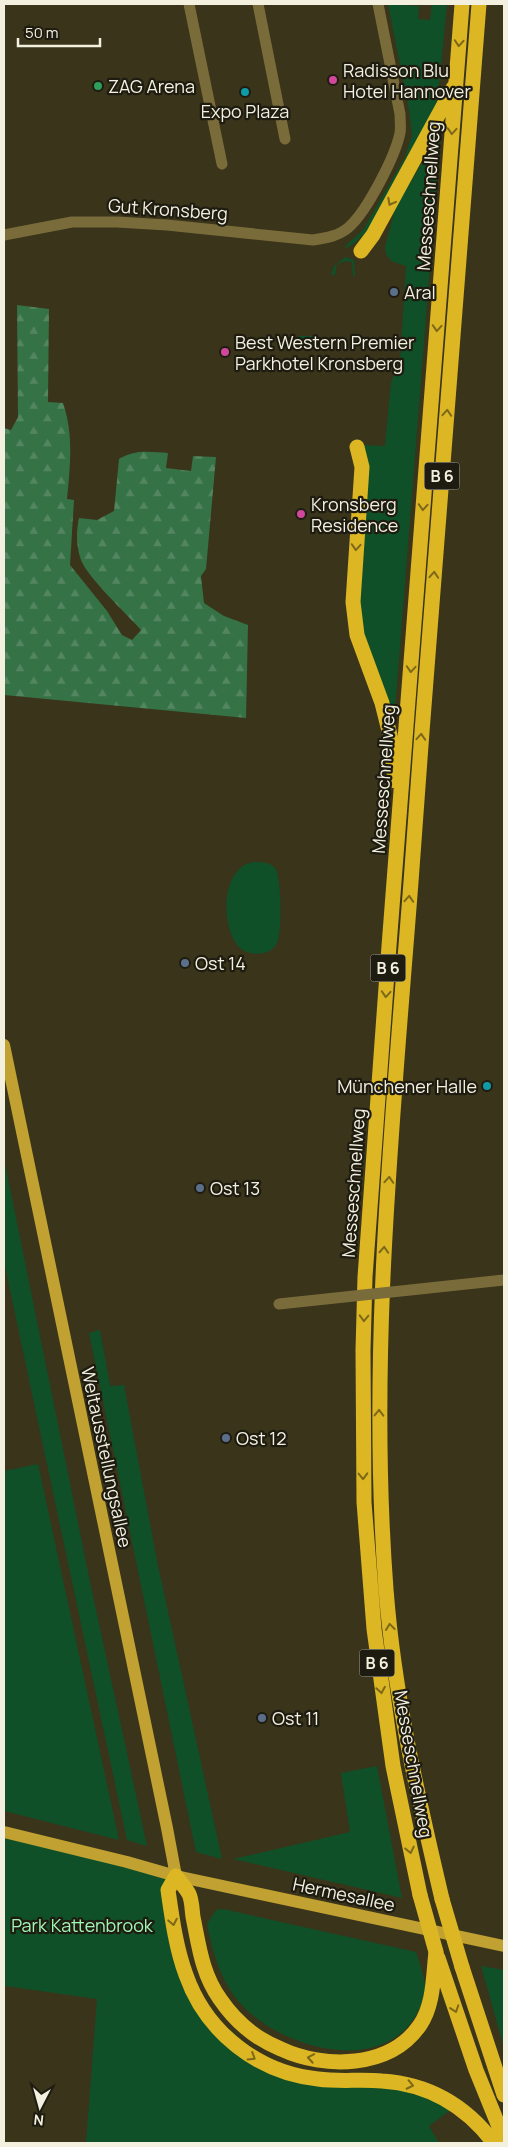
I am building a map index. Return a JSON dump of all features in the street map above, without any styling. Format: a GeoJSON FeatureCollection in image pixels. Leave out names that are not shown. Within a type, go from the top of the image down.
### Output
{"type":"FeatureCollection","features":[{"type":"Feature","properties":{"kind":"highway","name":"Messeschnellweg"},"geometry":{"type":"LineString","coordinates":[[462,4],[365,1277],[362,1427],[364,1502],[370,1593],[379,1675],[393,1766],[420,1896],[437,1959],[476,2070],[504,2140]]}},
{"type":"Feature","properties":{"kind":"highway","name":"Messeschnellweg"},"geometry":{"type":"LineString","coordinates":[[479,4],[395,1094],[379,1351],[378,1428],[380,1502],[390,1626],[396,1676],[411,1763],[442,1899],[504,2095]]}},
{"type":"Feature","properties":{"kind":"highway"},"geometry":{"type":"LineString","coordinates":[[361,251],[373,235],[456,82]]}},
{"type":"Feature","properties":{"kind":"highway"},"geometry":{"type":"LineString","coordinates":[[356,446],[362,467],[355,556],[354,610],[357,634],[382,703],[390,735],[399,824]]}},
{"type":"Feature","properties":{"kind":"highway"},"geometry":{"type":"LineString","coordinates":[[437,1959],[433,1991],[427,2012],[414,2034],[396,2048],[385,2054],[359,2060],[326,2060],[294,2054],[280,2049],[252,2032],[234,2017],[219,1998],[203,1967],[190,1895],[176,1876],[168,1890],[185,1974],[199,2003],[217,2028],[229,2040],[259,2061],[302,2077],[331,2080],[389,2081],[409,2084],[433,2092],[468,2115],[494,2143]]}},
{"type":"Feature","properties":{"kind":"highway"},"geometry":{"type":"LineString","coordinates":[[493,2065],[504,2081]]}},
{"type":"Feature","properties":{"kind":"main road","name":"Weltausstellungsallee"},"geometry":{"type":"LineString","coordinates":[[4,1045],[176,1876]]}},
{"type":"Feature","properties":{"kind":"main road","name":"Hermesallee"},"geometry":{"type":"LineString","coordinates":[[4,1832],[176,1876],[504,1946]]}},
{"type":"Feature","properties":{"kind":"street"},"geometry":{"type":"LineString","coordinates":[[189,4],[222,164]]}},
{"type":"Feature","properties":{"kind":"street"},"geometry":{"type":"LineString","coordinates":[[258,4],[284,139]]}},
{"type":"Feature","properties":{"kind":"street","name":"Gut Kronsberg"},"geometry":{"type":"LineString","coordinates":[[4,234],[72,222],[117,222],[167,225],[313,240],[330,238],[348,228],[362,213],[393,156],[400,132],[400,114],[378,4]]}},
{"type":"Feature","properties":{"kind":"street"},"geometry":{"type":"LineString","coordinates":[[279,1304],[504,1280]]}},
{"type":"Feature","properties":{"kind":"green space"},"geometry":{"type":"Polygon","coordinates":[[[388,4],[419,6],[418,19],[430,20],[432,4],[447,4],[438,97],[436,104],[367,231],[355,243],[346,248],[345,246],[363,230],[405,157],[412,135],[409,110],[388,4]]]}},
{"type":"Feature","properties":{"kind":"green space"},"geometry":{"type":"Polygon","coordinates":[[[438,135],[440,139],[394,722],[363,637],[357,604],[362,445],[385,446],[391,382],[400,361],[406,266],[391,261],[386,254],[385,247],[395,209],[438,135]]]}},
{"type":"Feature","properties":{"kind":"green space"},"geometry":{"type":"Polygon","coordinates":[[[345,257],[354,260],[355,276],[353,276],[352,262],[346,261],[337,264],[335,275],[331,275],[334,266],[345,257]]]}},
{"type":"Feature","properties":{"kind":"green space"},"geometry":{"type":"Polygon","coordinates":[[[17,305],[49,309],[48,402],[63,403],[70,439],[67,499],[74,500],[70,565],[107,611],[122,635],[132,640],[141,630],[99,586],[81,560],[77,539],[79,518],[97,520],[114,511],[119,459],[125,456],[143,452],[168,453],[166,468],[191,471],[193,456],[216,457],[206,569],[201,576],[204,603],[224,616],[248,625],[246,718],[4,695],[4,428],[11,430],[18,417],[17,305]]]}},
{"type":"Feature","properties":{"kind":"green space"},"geometry":{"type":"Polygon","coordinates":[[[299,336],[315,336],[315,338],[306,344],[301,341],[299,336]]]}},
{"type":"Feature","properties":{"kind":"green space"},"geometry":{"type":"Polygon","coordinates":[[[253,862],[268,863],[275,868],[280,893],[280,928],[277,943],[269,951],[257,954],[241,949],[237,945],[232,937],[227,916],[228,893],[231,882],[243,866],[253,862]]]}},
{"type":"Feature","properties":{"kind":"green space"},"geometry":{"type":"Polygon","coordinates":[[[4,1159],[90,1582],[147,1846],[127,1840],[4,1262],[4,1159]]]}},
{"type":"Feature","properties":{"kind":"green space"},"geometry":{"type":"Polygon","coordinates":[[[100,1330],[110,1386],[124,1385],[157,1561],[222,1859],[196,1852],[89,1333],[100,1330]]]}},
{"type":"Feature","properties":{"kind":"green space"},"geometry":{"type":"Polygon","coordinates":[[[38,1464],[119,1840],[4,1811],[4,1471],[38,1464]]]}},
{"type":"Feature","properties":{"kind":"green space"},"geometry":{"type":"Polygon","coordinates":[[[377,1766],[402,1898],[233,1859],[350,1832],[341,1773],[377,1766]]]}},
{"type":"Feature","properties":{"kind":"green space","name":"Park Kattenbrook"},"geometry":{"type":"Polygon","coordinates":[[[4,1832],[176,1876],[168,1890],[199,2003],[272,2067],[382,2081],[456,2106],[429,2126],[439,2143],[86,2143],[97,1999],[5,1986],[4,1995],[4,1832]]]}},
{"type":"Feature","properties":{"kind":"green space"},"geometry":{"type":"Polygon","coordinates":[[[223,1909],[416,1952],[425,1985],[419,2011],[410,2024],[392,2039],[371,2048],[348,2050],[323,2048],[299,2041],[276,2031],[256,2018],[240,2003],[222,1976],[207,1924],[216,1910],[223,1909]]]}},
{"type":"Feature","properties":{"kind":"green space"},"geometry":{"type":"Polygon","coordinates":[[[481,1966],[504,1970],[504,2048],[503,2044],[481,1966]]]}},
{"type":"Feature","properties":{"kind":"place","name":"Radisson Blu Hotel Hannover"},"geometry":{"type":"Point","coordinates":[333,80]}},
{"type":"Feature","properties":{"kind":"place","name":"ZAG Arena"},"geometry":{"type":"Point","coordinates":[98,86]}},
{"type":"Feature","properties":{"kind":"place","name":"Expo Plaza"},"geometry":{"type":"Point","coordinates":[245,92]}},
{"type":"Feature","properties":{"kind":"place","name":"Aral"},"geometry":{"type":"Point","coordinates":[394,292]}},
{"type":"Feature","properties":{"kind":"place","name":"Best Western Premier Parkhotel Kronsberg"},"geometry":{"type":"Point","coordinates":[225,352]}},
{"type":"Feature","properties":{"kind":"place","name":"Kronsberg Residence"},"geometry":{"type":"Point","coordinates":[301,514]}},
{"type":"Feature","properties":{"kind":"place","name":"Ost 14"},"geometry":{"type":"Point","coordinates":[185,963]}},
{"type":"Feature","properties":{"kind":"place","name":"Münchener Halle"},"geometry":{"type":"Point","coordinates":[487,1086]}},
{"type":"Feature","properties":{"kind":"place","name":"Ost 13"},"geometry":{"type":"Point","coordinates":[200,1188]}},
{"type":"Feature","properties":{"kind":"place","name":"Ost 12"},"geometry":{"type":"Point","coordinates":[226,1438]}},
{"type":"Feature","properties":{"kind":"place","name":"Ost 11"},"geometry":{"type":"Point","coordinates":[262,1718]}}]}
